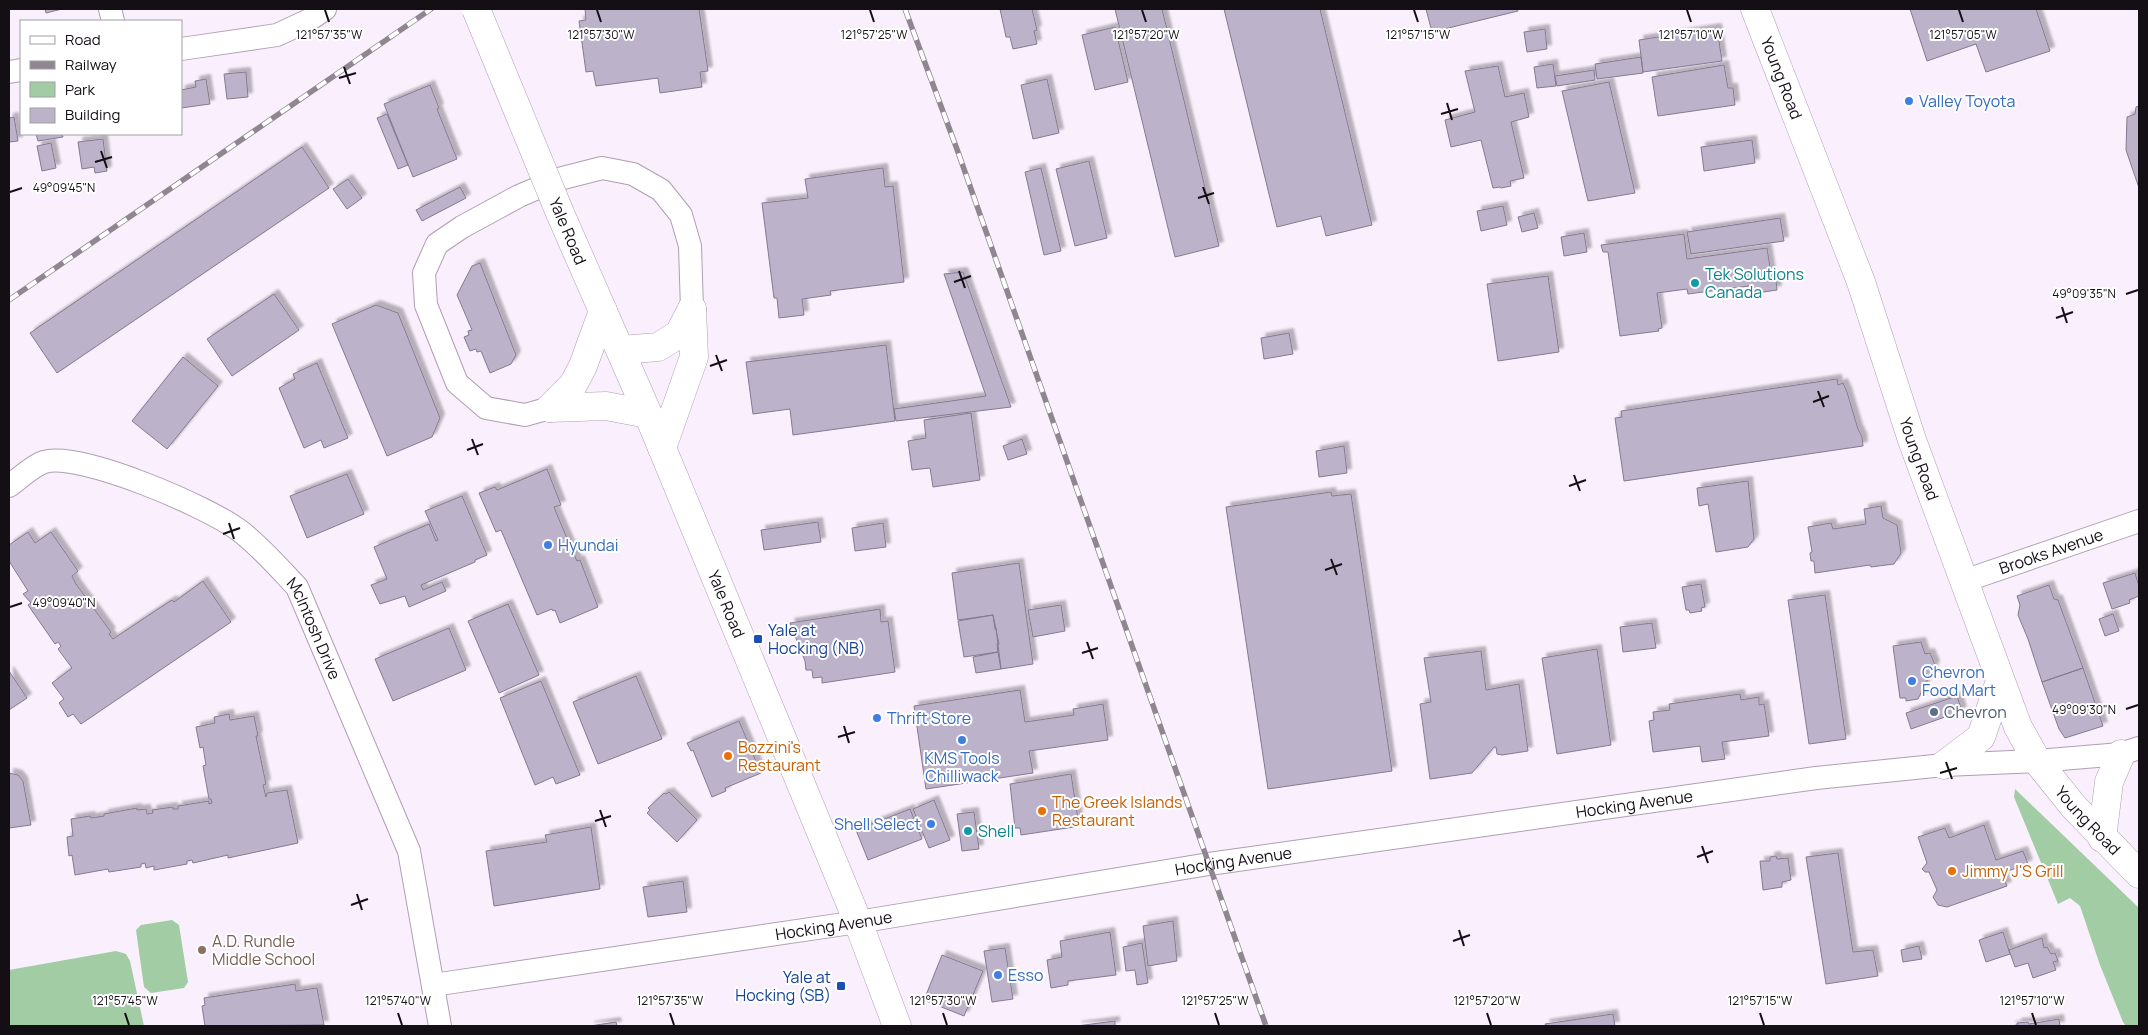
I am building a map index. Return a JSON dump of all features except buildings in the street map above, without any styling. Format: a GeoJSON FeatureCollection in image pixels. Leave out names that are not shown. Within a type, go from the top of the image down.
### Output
{"type":"FeatureCollection","features":[{"type":"Feature","properties":{"kind":"main road","name":"Yale Road"},"geometry":{"type":"LineString","coordinates":[[476,9],[560,213],[648,414],[858,922],[897,1026]]}},
{"type":"Feature","properties":{"kind":"main road","name":"Young Road"},"geometry":{"type":"LineString","coordinates":[[1755,9],[1861,282],[1912,440],[2018,727],[2037,761],[2074,807],[2139,874]]}},
{"type":"Feature","properties":{"kind":"main road"},"geometry":{"type":"LineString","coordinates":[[621,350],[658,346],[679,334],[692,309]]}},
{"type":"Feature","properties":{"kind":"main road"},"geometry":{"type":"LineString","coordinates":[[662,448],[694,357],[692,309]]}},
{"type":"Feature","properties":{"kind":"main road"},"geometry":{"type":"LineString","coordinates":[[550,408],[573,385],[583,366],[603,311]]}},
{"type":"Feature","properties":{"kind":"main road"},"geometry":{"type":"LineString","coordinates":[[550,408],[606,406],[648,414]]}},
{"type":"Feature","properties":{"kind":"main road"},"geometry":{"type":"LineString","coordinates":[[1944,765],[1981,737],[2000,680]]}},
{"type":"Feature","properties":{"kind":"main road"},"geometry":{"type":"LineString","coordinates":[[2102,838],[2109,782],[2130,751]]}},
{"type":"Feature","properties":{"kind":"street"},"geometry":{"type":"LineString","coordinates":[[182,49],[277,35],[303,24],[325,9]]}},
{"type":"Feature","properties":{"kind":"street","name":"Yale Road"},"geometry":{"type":"LineString","coordinates":[[550,408],[525,415],[486,408],[457,383],[426,305],[424,273],[437,244],[462,227],[519,196],[560,179],[602,168],[633,174],[661,190],[681,215],[690,246],[692,309]]}},
{"type":"Feature","properties":{"kind":"street","name":"McIntosh Drive"},"geometry":{"type":"LineString","coordinates":[[9,486],[43,462],[65,460],[132,479],[197,505],[239,530],[270,558],[297,587],[409,851],[440,1026]]}},
{"type":"Feature","properties":{"kind":"street","name":"Brooks Avenue"},"geometry":{"type":"LineString","coordinates":[[1964,580],[2139,521]]}},
{"type":"Feature","properties":{"kind":"street","name":"Hocking Avenue"},"geometry":{"type":"LineString","coordinates":[[433,985],[858,922],[1217,863],[1816,778],[1944,765],[2037,761],[2130,751]]}},
{"type":"Feature","properties":{"kind":"green space"},"geometry":{"type":"Polygon","coordinates":[[[2015,789],[2139,908],[2139,1026],[2126,1026],[2123,1022],[2100,965],[2080,906],[2070,898],[2058,904],[2014,797],[2015,789]]]}},
{"type":"Feature","properties":{"kind":"green space"},"geometry":{"type":"Polygon","coordinates":[[[172,920],[179,925],[188,982],[184,988],[151,993],[144,987],[136,930],[141,925],[172,920]]]}},
{"type":"Feature","properties":{"kind":"green space"},"geometry":{"type":"Polygon","coordinates":[[[116,951],[126,954],[130,961],[144,1026],[9,1026],[9,970],[116,951]]]}},
{"type":"Feature","properties":{"kind":"railway"},"geometry":{"type":"LineString","coordinates":[[9,300],[431,9]]}},
{"type":"Feature","properties":{"kind":"railway"},"geometry":{"type":"LineString","coordinates":[[905,9],[958,152],[1266,1026]]}},
{"type":"Feature","properties":{"kind":"place","name":"Valley Toyota"},"geometry":{"type":"Point","coordinates":[1909,101]}},
{"type":"Feature","properties":{"kind":"place","name":"Tek Solutions Canada"},"geometry":{"type":"Point","coordinates":[1695,283]}},
{"type":"Feature","properties":{"kind":"place","name":"Hyundai"},"geometry":{"type":"Point","coordinates":[548,545]}},
{"type":"Feature","properties":{"kind":"place","name":"Yale at Hocking (NB)"},"geometry":{"type":"Point","coordinates":[758,639]}},
{"type":"Feature","properties":{"kind":"place","name":"Chevron Food Mart"},"geometry":{"type":"Point","coordinates":[1912,681]}},
{"type":"Feature","properties":{"kind":"place","name":"Chevron"},"geometry":{"type":"Point","coordinates":[1934,712]}},
{"type":"Feature","properties":{"kind":"place","name":"Thrift Store"},"geometry":{"type":"Point","coordinates":[877,718]}},
{"type":"Feature","properties":{"kind":"place","name":"KMS Tools Chilliwack"},"geometry":{"type":"Point","coordinates":[962,740]}},
{"type":"Feature","properties":{"kind":"place","name":"Bozzini's Restaurant"},"geometry":{"type":"Point","coordinates":[728,756]}},
{"type":"Feature","properties":{"kind":"place","name":"The Greek Islands Restaurant"},"geometry":{"type":"Point","coordinates":[1042,811]}},
{"type":"Feature","properties":{"kind":"place","name":"Shell Select"},"geometry":{"type":"Point","coordinates":[931,824]}},
{"type":"Feature","properties":{"kind":"place","name":"Shell"},"geometry":{"type":"Point","coordinates":[968,831]}},
{"type":"Feature","properties":{"kind":"place","name":"Jimmy J'S Grill"},"geometry":{"type":"Point","coordinates":[1952,871]}},
{"type":"Feature","properties":{"kind":"place","name":"A.D. Rundle Middle School"},"geometry":{"type":"Point","coordinates":[202,950]}},
{"type":"Feature","properties":{"kind":"place","name":"Esso"},"geometry":{"type":"Point","coordinates":[998,975]}},
{"type":"Feature","properties":{"kind":"place","name":"Yale at Hocking (SB)"},"geometry":{"type":"Point","coordinates":[841,986]}}]}
